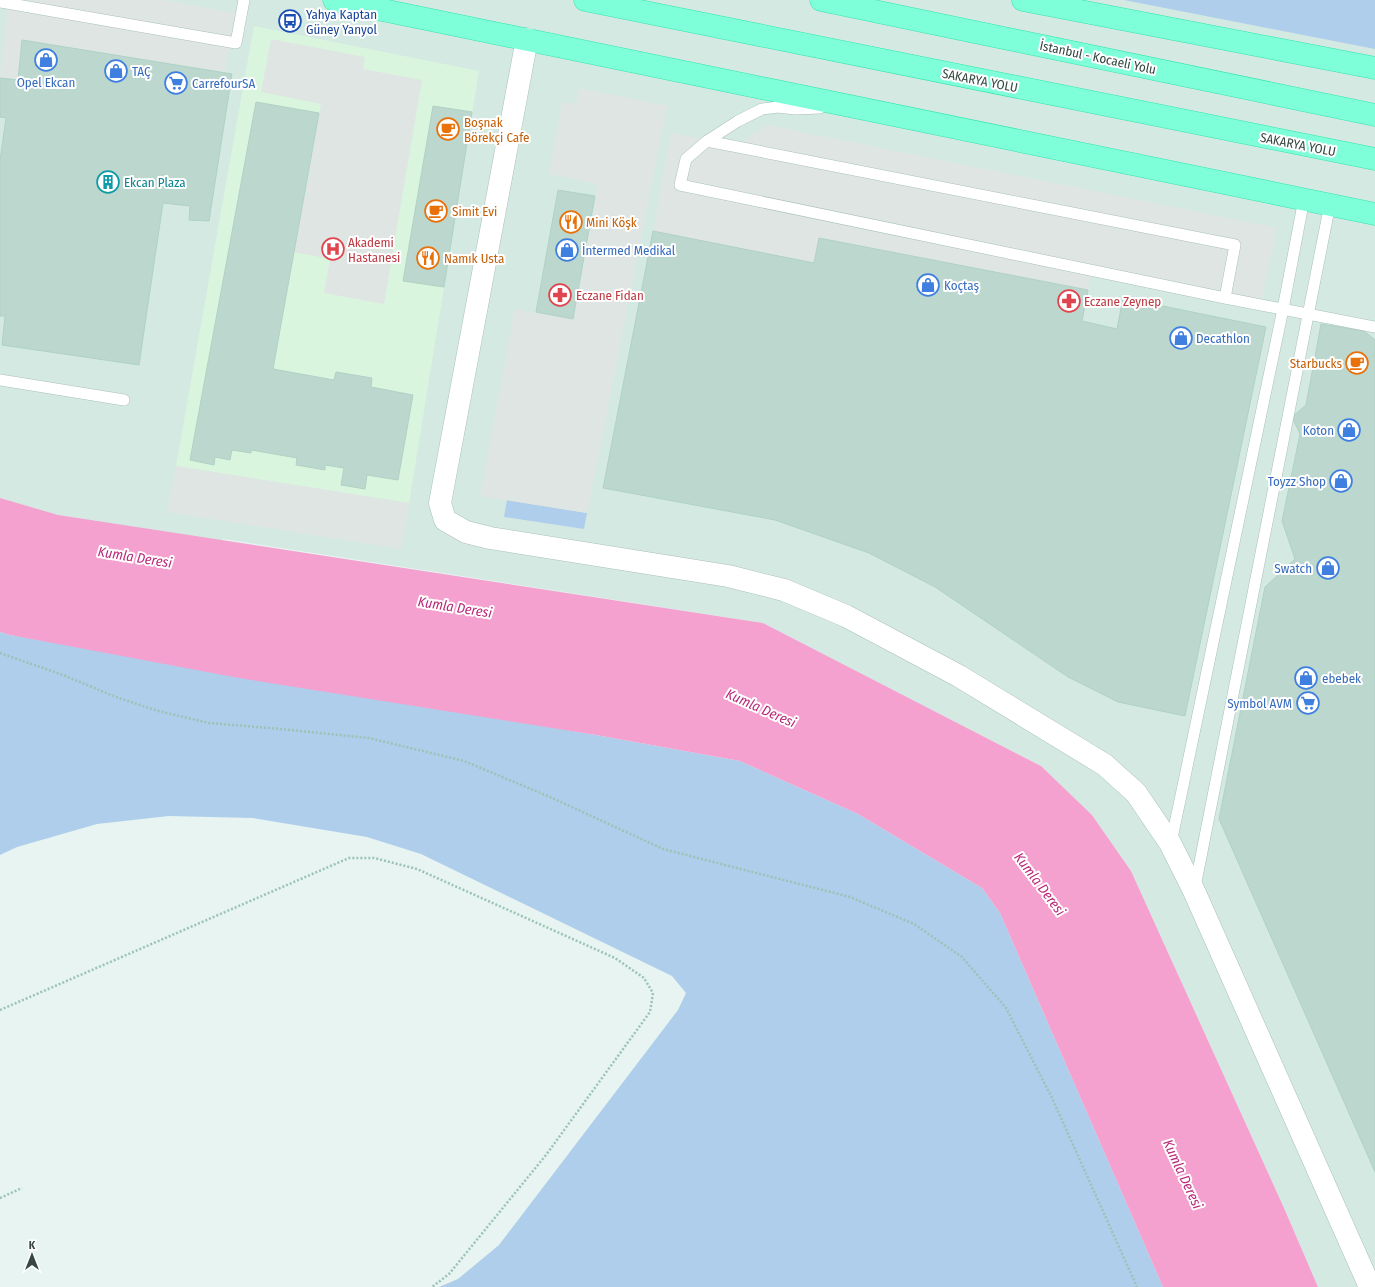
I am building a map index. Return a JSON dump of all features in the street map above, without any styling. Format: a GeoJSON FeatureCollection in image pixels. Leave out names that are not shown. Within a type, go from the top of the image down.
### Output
{"type":"FeatureCollection","features":[{"type":"Feature","properties":{"kind":"highway"},"geometry":{"type":"LineString","coordinates":[[334,0],[1375,214]]}},
{"type":"Feature","properties":{"kind":"highway","name":"SAKARYA YOLU"},"geometry":{"type":"LineString","coordinates":[[585,0],[1375,159]]}},
{"type":"Feature","properties":{"kind":"highway","name":"İstanbul - Kocaeli Yolu"},"geometry":{"type":"LineString","coordinates":[[821,0],[1375,115]]}},
{"type":"Feature","properties":{"kind":"highway"},"geometry":{"type":"LineString","coordinates":[[1023,0],[1375,68]]}},
{"type":"Feature","properties":{"kind":"street"},"geometry":{"type":"LineString","coordinates":[[528,40],[440,503],[445,520],[466,532],[490,538],[728,576],[784,590],[846,616],[959,676],[1105,766],[1136,793],[1170,843],[1194,891],[1370,1287]]}},
{"type":"Feature","properties":{"kind":"lane"},"geometry":{"type":"LineString","coordinates":[[0,2],[236,43],[244,0]]}},
{"type":"Feature","properties":{"kind":"lane"},"geometry":{"type":"LineString","coordinates":[[858,107],[795,109],[778,107],[762,109],[738,121],[707,141],[686,159],[680,185],[1225,298],[1375,327]]}},
{"type":"Feature","properties":{"kind":"lane"},"geometry":{"type":"LineString","coordinates":[[707,141],[1235,245],[1225,298]]}},
{"type":"Feature","properties":{"kind":"lane"},"geometry":{"type":"LineString","coordinates":[[1170,843],[1283,309],[1304,199]]}},
{"type":"Feature","properties":{"kind":"lane"},"geometry":{"type":"LineString","coordinates":[[1194,891],[1330,204]]}},
{"type":"Feature","properties":{"kind":"lane"},"geometry":{"type":"LineString","coordinates":[[0,380],[124,400]]}},
{"type":"Feature","properties":{"kind":"path"},"geometry":{"type":"LineString","coordinates":[[0,653],[63,675],[116,697],[158,711],[209,723],[369,738],[464,761],[664,849],[850,897],[914,924],[962,957],[1006,1008],[1052,1098],[1137,1287]]}},
{"type":"Feature","properties":{"kind":"path"},"geometry":{"type":"LineString","coordinates":[[0,1010],[349,858],[374,858],[417,869],[615,958],[644,978],[653,993],[650,1012],[546,1155],[449,1274],[432,1287]]}},
{"type":"Feature","properties":{"kind":"path"},"geometry":{"type":"LineString","coordinates":[[0,1198],[22,1188]]}},
{"type":"Feature","properties":{"kind":"shaded area"},"geometry":{"type":"Polygon","coordinates":[[[0,0],[1375,0],[1375,1287],[1318,1287],[1284,1208],[1131,871],[1092,815],[1041,766],[763,623],[224,539],[0,632],[0,0]]]}},
{"type":"Feature","properties":{"kind":"shaded area"},"geometry":{"type":"Polygon","coordinates":[[[9,0],[162,0],[235,13],[225,72],[22,40],[18,80],[0,78],[9,0]]]}},
{"type":"Feature","properties":{"kind":"shaded area"},"geometry":{"type":"Polygon","coordinates":[[[1124,0],[1375,0],[1375,49],[1124,0]]]}},
{"type":"Feature","properties":{"kind":"shaded area","name":"Akademi Hastanesi"},"geometry":{"type":"Polygon","coordinates":[[[254,26],[479,71],[409,503],[176,466],[254,26]]]}},
{"type":"Feature","properties":{"kind":"shaded area"},"geometry":{"type":"Polygon","coordinates":[[[271,39],[365,57],[363,69],[422,80],[384,304],[324,293],[330,259],[294,252],[321,104],[261,92],[271,39]]]}},
{"type":"Feature","properties":{"kind":"shaded area"},"geometry":{"type":"Polygon","coordinates":[[[579,88],[667,106],[587,513],[480,496],[515,309],[573,319],[598,184],[549,174],[562,102],[576,104],[579,88]]]}},
{"type":"Feature","properties":{"kind":"shaded area"},"geometry":{"type":"Polygon","coordinates":[[[767,125],[1277,228],[1260,305],[1092,271],[1088,290],[819,238],[814,263],[653,231],[671,133],[737,146],[767,125]]]}},
{"type":"Feature","properties":{"kind":"shaded area"},"geometry":{"type":"Polygon","coordinates":[[[176,466],[409,503],[401,549],[167,512],[176,466]]]}},
{"type":"Feature","properties":{"kind":"shaded area"},"geometry":{"type":"Polygon","coordinates":[[[507,500],[587,513],[584,529],[504,517],[507,500]]]}},
{"type":"Feature","properties":{"kind":"shaded area"},"geometry":{"type":"Polygon","coordinates":[[[0,632],[10,635],[740,761],[858,814],[982,888],[1000,913],[1163,1287],[439,1287],[458,1279],[499,1245],[678,1010],[686,993],[672,976],[421,854],[367,837],[253,818],[169,816],[97,824],[17,847],[0,855],[0,632]]]}},
{"type":"Feature","properties":{"kind":"water","name":"Kumla Deresi"},"geometry":{"type":"Polygon","coordinates":[[[0,498],[58,515],[763,623],[1041,766],[1092,815],[1131,871],[1284,1208],[1318,1287],[1163,1287],[1000,913],[982,888],[858,814],[740,761],[596,735],[239,678],[0,632],[0,498]]]}},
{"type":"Feature","properties":{"kind":"building","name":"Ekcan Plaza"},"geometry":{"type":"Polygon","coordinates":[[[22,40],[232,74],[209,221],[189,220],[190,206],[163,203],[139,365],[2,345],[5,316],[0,316],[0,160],[6,118],[0,117],[0,78],[18,80],[22,40]]]}},
{"type":"Feature","properties":{"kind":"building"},"geometry":{"type":"Polygon","coordinates":[[[256,102],[319,113],[273,369],[334,380],[336,372],[372,378],[371,387],[413,395],[398,480],[367,475],[365,489],[341,485],[344,468],[325,465],[325,470],[296,465],[297,458],[251,450],[251,453],[232,450],[230,460],[215,457],[214,465],[190,460],[256,102]]]}},
{"type":"Feature","properties":{"kind":"building"},"geometry":{"type":"Polygon","coordinates":[[[433,106],[472,112],[444,287],[403,281],[433,106]]]}},
{"type":"Feature","properties":{"kind":"building"},"geometry":{"type":"Polygon","coordinates":[[[558,190],[595,196],[573,319],[536,312],[558,190]]]}},
{"type":"Feature","properties":{"kind":"building"},"geometry":{"type":"Polygon","coordinates":[[[653,231],[814,263],[819,238],[1088,290],[1082,321],[1117,329],[1123,298],[1266,327],[1185,716],[1118,702],[1068,677],[935,587],[869,553],[775,520],[603,488],[653,231]]]}},
{"type":"Feature","properties":{"kind":"building","name":"Symbol AVM"},"geometry":{"type":"Polygon","coordinates":[[[1321,324],[1364,331],[1375,340],[1375,1172],[1219,819],[1265,587],[1295,559],[1282,521],[1300,434],[1292,417],[1306,405],[1321,324]]]}},
{"type":"Feature","properties":{"kind":"place","name":"Yahya Kaptan Güney Yanyol"},"geometry":{"type":"Point","coordinates":[290,21]}},
{"type":"Feature","properties":{"kind":"place","name":"Opel Ekcan"},"geometry":{"type":"Point","coordinates":[46,60]}},
{"type":"Feature","properties":{"kind":"place","name":"TAÇ"},"geometry":{"type":"Point","coordinates":[116,71]}},
{"type":"Feature","properties":{"kind":"place","name":"CarrefourSA"},"geometry":{"type":"Point","coordinates":[176,83]}},
{"type":"Feature","properties":{"kind":"place","name":"Boşnak Börekçi Cafe"},"geometry":{"type":"Point","coordinates":[448,129]}},
{"type":"Feature","properties":{"kind":"place","name":"Ekcan Plaza"},"geometry":{"type":"Point","coordinates":[108,182]}},
{"type":"Feature","properties":{"kind":"place","name":"Simit Evi"},"geometry":{"type":"Point","coordinates":[436,211]}},
{"type":"Feature","properties":{"kind":"place","name":"Mini Köşk"},"geometry":{"type":"Point","coordinates":[571,222]}},
{"type":"Feature","properties":{"kind":"place","name":"Akademi Hastanesi"},"geometry":{"type":"Point","coordinates":[333,249]}},
{"type":"Feature","properties":{"kind":"place","name":"İntermed Medikal"},"geometry":{"type":"Point","coordinates":[567,250]}},
{"type":"Feature","properties":{"kind":"place","name":"Namık Usta"},"geometry":{"type":"Point","coordinates":[428,258]}},
{"type":"Feature","properties":{"kind":"place","name":"Koçtaş"},"geometry":{"type":"Point","coordinates":[928,285]}},
{"type":"Feature","properties":{"kind":"place","name":"Eczane Fidan"},"geometry":{"type":"Point","coordinates":[560,295]}},
{"type":"Feature","properties":{"kind":"place","name":"Eczane Zeynep"},"geometry":{"type":"Point","coordinates":[1069,301]}},
{"type":"Feature","properties":{"kind":"place","name":"Decathlon"},"geometry":{"type":"Point","coordinates":[1181,338]}},
{"type":"Feature","properties":{"kind":"place","name":"Starbucks"},"geometry":{"type":"Point","coordinates":[1357,363]}},
{"type":"Feature","properties":{"kind":"place","name":"Koton"},"geometry":{"type":"Point","coordinates":[1349,430]}},
{"type":"Feature","properties":{"kind":"place","name":"Toyzz Shop"},"geometry":{"type":"Point","coordinates":[1341,481]}},
{"type":"Feature","properties":{"kind":"place","name":"Swatch"},"geometry":{"type":"Point","coordinates":[1328,568]}},
{"type":"Feature","properties":{"kind":"place","name":"ebebek"},"geometry":{"type":"Point","coordinates":[1306,678]}},
{"type":"Feature","properties":{"kind":"place","name":"Symbol AVM"},"geometry":{"type":"Point","coordinates":[1308,703]}}]}
